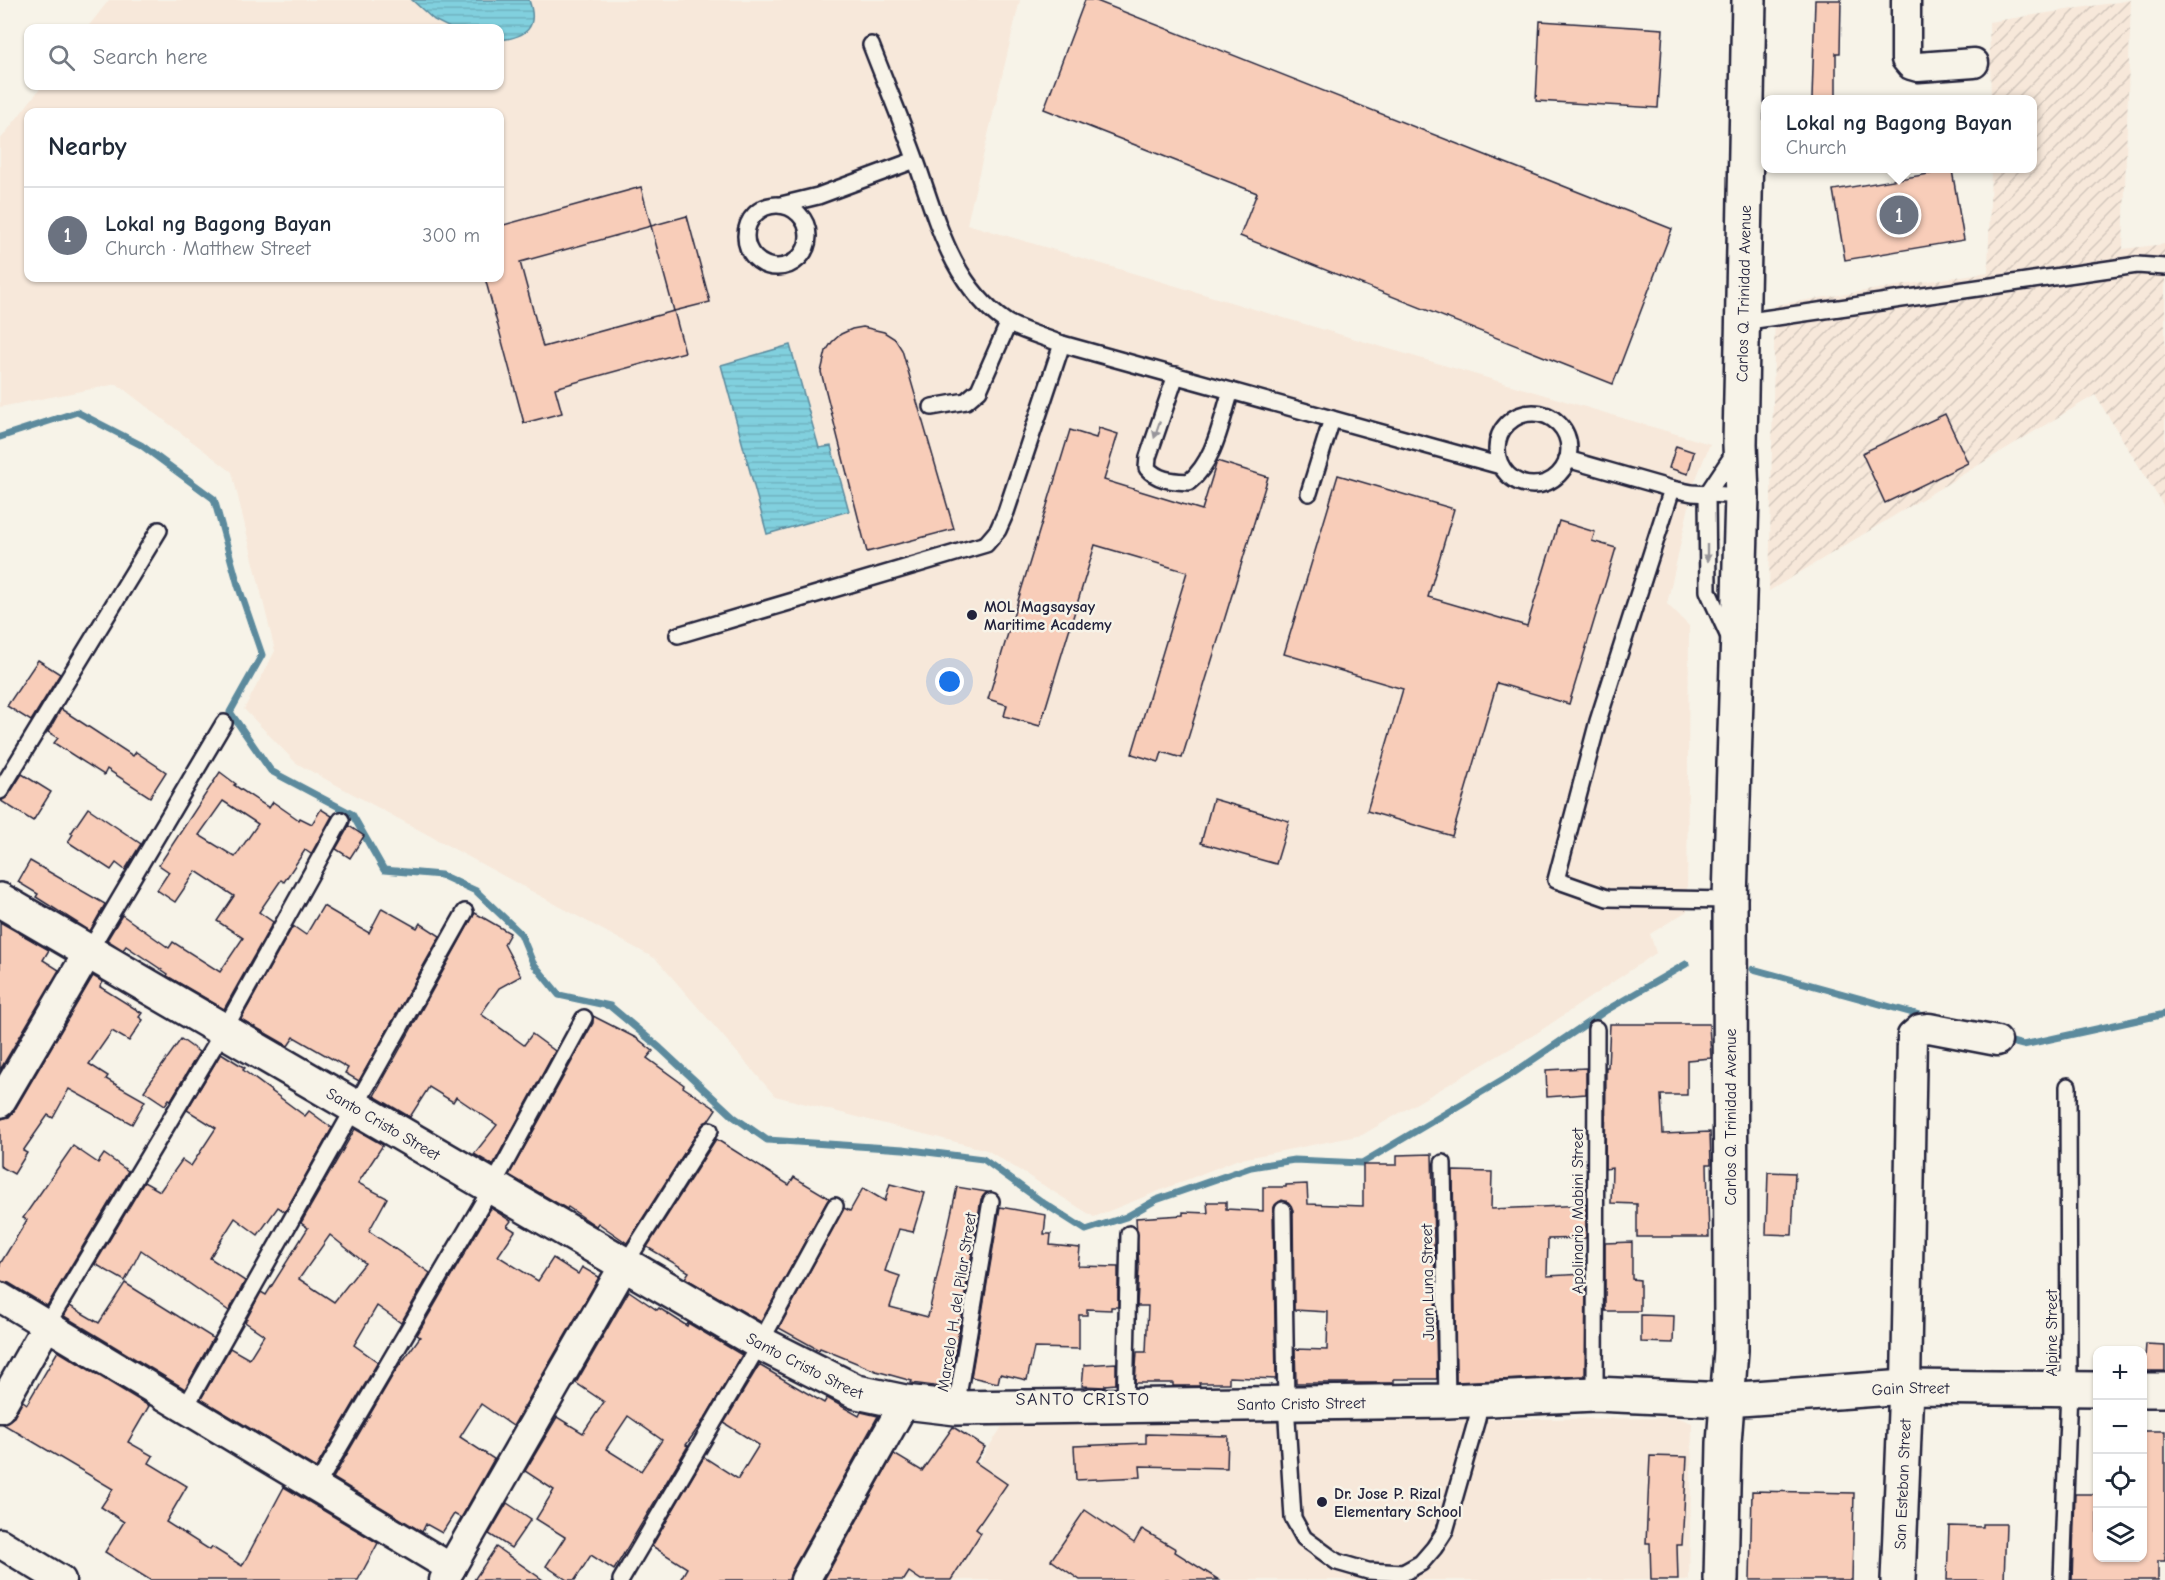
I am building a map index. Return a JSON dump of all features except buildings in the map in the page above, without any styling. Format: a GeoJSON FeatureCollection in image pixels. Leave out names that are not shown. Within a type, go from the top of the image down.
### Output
{"type":"FeatureCollection","features":[{"type":"Feature","properties":{"kind":"street","name":"Carlos Q. Trinidad Avenue"},"geometry":{"type":"LineString","coordinates":[[1720,1580],[1726,1400],[1731,1350],[1730,900],[1742,496],[1740,444],[1749,0]]}},
{"type":"Feature","properties":{"kind":"street"},"geometry":{"type":"LineString","coordinates":[[1906,0],[1906,59],[1911,65],[1918,67],[1974,63]]}},
{"type":"Feature","properties":{"kind":"street","name":"Santo Cristo Street"},"geometry":{"type":"LineString","coordinates":[[0,900],[760,1343],[857,1392],[905,1402],[957,1408],[1447,1401],[1595,1394],[1726,1400]]}},
{"type":"Feature","properties":{"kind":"street"},"geometry":{"type":"LineString","coordinates":[[0,1103],[88,951]]}},
{"type":"Feature","properties":{"kind":"street"},"geometry":{"type":"LineString","coordinates":[[1906,1387],[1912,1036],[1920,1029],[1929,1028],[1997,1041]]}},
{"type":"Feature","properties":{"kind":"street"},"geometry":{"type":"LineString","coordinates":[[0,1297],[316,1487],[448,1574],[625,1264]]}},
{"type":"Feature","properties":{"kind":"street"},"geometry":{"type":"LineString","coordinates":[[0,1408],[47,1325]]}},
{"type":"Feature","properties":{"kind":"street","name":"Gain Street"},"geometry":{"type":"LineString","coordinates":[[1726,1400],[1906,1387],[2083,1389]]}},
{"type":"Feature","properties":{"kind":"street","name":"San Esteban Street"},"geometry":{"type":"LineString","coordinates":[[1898,1580],[1906,1387]]}},
{"type":"Feature","properties":{"kind":"street"},"geometry":{"type":"LineString","coordinates":[[2147,1390],[2165,1390]]}},
{"type":"Feature","properties":{"kind":"street"},"geometry":{"type":"LineString","coordinates":[[805,1580],[905,1402]]}},
{"type":"Feature","properties":{"kind":"street"},"geometry":{"type":"LineString","coordinates":[[0,1544],[61,1580]]}},
{"type":"Feature","properties":{"kind":"lane"},"geometry":{"type":"LineString","coordinates":[[871,45],[942,239],[961,276],[976,296],[1008,324],[1062,344],[1501,466]]}},
{"type":"Feature","properties":{"kind":"lane"},"geometry":{"type":"LineString","coordinates":[[781,205],[799,214],[808,233],[807,243],[804,253],[788,266],[767,267],[751,255],[746,245],[745,235],[748,224],[761,209],[818,196],[915,160]]}},
{"type":"Feature","properties":{"kind":"lane"},"geometry":{"type":"LineString","coordinates":[[805,223],[818,196]]}},
{"type":"Feature","properties":{"kind":"lane"},"geometry":{"type":"LineString","coordinates":[[1742,322],[2137,265],[2165,267]]}},
{"type":"Feature","properties":{"kind":"lane"},"geometry":{"type":"LineString","coordinates":[[932,407],[966,401],[979,390],[1008,324]]}},
{"type":"Feature","properties":{"kind":"lane"},"geometry":{"type":"LineString","coordinates":[[678,635],[986,544],[998,530],[1006,512],[1062,344]]}},
{"type":"Feature","properties":{"kind":"lane"},"geometry":{"type":"LineString","coordinates":[[1176,375],[1148,457],[1147,468],[1160,478],[1189,482],[1200,473],[1208,460],[1231,390]]}},
{"type":"Feature","properties":{"kind":"lane"},"geometry":{"type":"LineString","coordinates":[[1534,413],[1545,415],[1562,428],[1567,437],[1569,448],[1567,459],[1556,476],[1537,485],[1516,481],[1501,466],[1497,456],[1497,445],[1500,435],[1514,419],[1534,413]]}},
{"type":"Feature","properties":{"kind":"lane"},"geometry":{"type":"LineString","coordinates":[[1309,494],[1332,419]]}},
{"type":"Feature","properties":{"kind":"lane"},"geometry":{"type":"LineString","coordinates":[[1707,494],[1740,444]]}},
{"type":"Feature","properties":{"kind":"lane"},"geometry":{"type":"LineString","coordinates":[[1567,459],[1672,489],[1742,496]]}},
{"type":"Feature","properties":{"kind":"lane"},"geometry":{"type":"LineString","coordinates":[[1672,489],[1598,721],[1556,880],[1607,898],[1730,900]]}},
{"type":"Feature","properties":{"kind":"lane","name":"Carlos Q. Trinidad Avenue"},"geometry":{"type":"LineString","coordinates":[[1707,494],[1708,591],[1737,653]]}},
{"type":"Feature","properties":{"kind":"lane"},"geometry":{"type":"LineString","coordinates":[[0,791],[159,530]]}},
{"type":"Feature","properties":{"kind":"lane"},"geometry":{"type":"LineString","coordinates":[[88,951],[224,723]]}},
{"type":"Feature","properties":{"kind":"lane"},"geometry":{"type":"LineString","coordinates":[[47,1325],[224,1030],[341,820]]}},
{"type":"Feature","properties":{"kind":"lane"},"geometry":{"type":"LineString","coordinates":[[185,1408],[465,912]]}},
{"type":"Feature","properties":{"kind":"lane"},"geometry":{"type":"LineString","coordinates":[[316,1487],[492,1187],[584,1018]]}},
{"type":"Feature","properties":{"kind":"lane","name":"Apolinario Mabini Street"},"geometry":{"type":"LineString","coordinates":[[1595,1394],[1596,1029]]}},
{"type":"Feature","properties":{"kind":"lane","name":"Alpine Street"},"geometry":{"type":"LineString","coordinates":[[2062,1580],[2083,1389],[2068,1086]]}},
{"type":"Feature","properties":{"kind":"lane"},"geometry":{"type":"LineString","coordinates":[[625,1264],[710,1130]]}},
{"type":"Feature","properties":{"kind":"lane","name":"Juan Luna Street"},"geometry":{"type":"LineString","coordinates":[[1443,1163],[1447,1401]]}},
{"type":"Feature","properties":{"kind":"lane","name":"Marcelo H. del Pilar Street"},"geometry":{"type":"LineString","coordinates":[[957,1408],[991,1201]]}},
{"type":"Feature","properties":{"kind":"lane"},"geometry":{"type":"LineString","coordinates":[[621,1580],[760,1343],[835,1206]]}},
{"type":"Feature","properties":{"kind":"lane"},"geometry":{"type":"LineString","coordinates":[[1283,1210],[1286,1403],[1293,1518],[1304,1538],[1337,1562],[1368,1571],[1403,1573],[1421,1563],[1445,1531],[1477,1419],[1480,1398]]}},
{"type":"Feature","properties":{"kind":"lane"},"geometry":{"type":"LineString","coordinates":[[1125,1407],[1129,1234]]}},
{"type":"Feature","properties":{"kind":"shaded area","name":"MOL Magsaysay Maritime Academy"},"geometry":{"type":"Polygon","coordinates":[[[109,0],[1020,0],[967,224],[1710,444],[1694,484],[1667,604],[1689,626],[1687,911],[1650,934],[1656,953],[1537,1033],[1362,1135],[1236,1160],[1094,1217],[987,1150],[775,1096],[656,959],[296,763],[244,709],[275,651],[232,472],[117,384],[0,407],[0,140],[24,109],[24,282],[504,282],[504,108],[25,108],[39,90],[504,90],[504,24],[90,24],[109,0]]]}},
{"type":"Feature","properties":{"kind":"shaded area"},"geometry":{"type":"Polygon","coordinates":[[[2131,0],[2123,249],[2165,244],[2165,508],[2095,395],[1769,591],[1775,305],[1988,272],[1991,173],[2037,173],[2037,95],[1991,95],[1989,22],[2131,0]]]}},
{"type":"Feature","properties":{"kind":"shaded area","name":"Dr. Jose P. Rizal Elementary School"},"geometry":{"type":"Polygon","coordinates":[[[1679,1418],[1692,1423],[1689,1580],[903,1580],[1005,1422],[1679,1418]]]}},
{"type":"Feature","properties":{"kind":"water"},"geometry":{"type":"Polygon","coordinates":[[[412,0],[529,0],[532,10],[531,24],[528,29],[517,36],[504,40],[504,24],[442,24],[434,20],[412,0]]]}},
{"type":"Feature","properties":{"kind":"water"},"geometry":{"type":"Polygon","coordinates":[[[790,345],[819,448],[831,446],[849,511],[767,534],[721,365],[790,345]]]}},
{"type":"Feature","properties":{"kind":"waterway"},"geometry":{"type":"LineString","coordinates":[[0,437],[77,412],[141,445],[214,499],[238,585],[262,655],[230,712],[271,771],[352,814],[384,870],[441,875],[476,891],[521,934],[533,963],[559,995],[610,1006],[660,1048],[734,1117],[767,1140],[903,1149],[983,1159],[1045,1204],[1086,1230],[1126,1217],[1156,1200],[1251,1167],[1294,1160],[1362,1163],[1512,1074],[1605,1011],[1686,964]]}},
{"type":"Feature","properties":{"kind":"waterway"},"geometry":{"type":"LineString","coordinates":[[1753,969],[1927,1017]]}},
{"type":"Feature","properties":{"kind":"waterway"},"geometry":{"type":"LineString","coordinates":[[2004,1040],[2023,1045],[2165,1014]]}},
{"type":"Feature","properties":{"kind":"place","name":"Lokal ng Bagong Bayan"},"geometry":{"type":"Point","coordinates":[1899,215]}},
{"type":"Feature","properties":{"kind":"place","name":"MOL Magsaysay Maritime Academy"},"geometry":{"type":"Point","coordinates":[972,615]}},
{"type":"Feature","properties":{"kind":"place","name":"Dr. Jose P. Rizal Elementary School"},"geometry":{"type":"Point","coordinates":[1322,1502]}},
{"type":"Feature","properties":{"kind":"district","name":"SANTO CRISTO"},"geometry":{"type":"Point","coordinates":[1083,1399]}}]}
